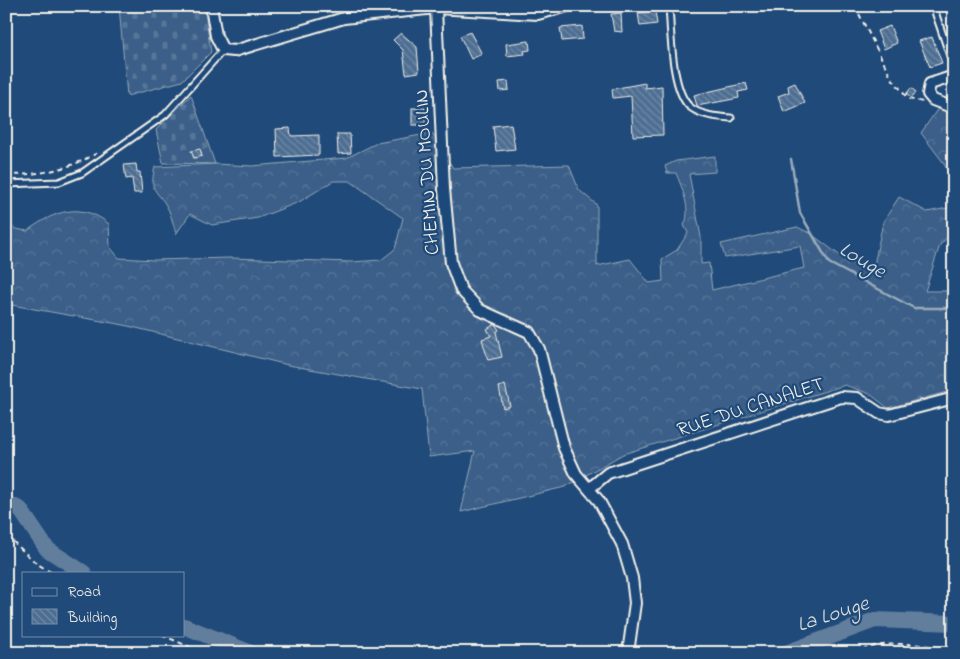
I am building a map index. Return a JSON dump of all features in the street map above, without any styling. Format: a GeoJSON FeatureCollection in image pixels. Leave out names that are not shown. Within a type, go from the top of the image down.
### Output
{"type":"FeatureCollection","features":[{"type":"Feature","properties":{"kind":"street"},"geometry":{"type":"LineString","coordinates":[[211,6],[216,36],[223,50],[234,51],[344,18],[436,8],[538,14],[568,6]]}},
{"type":"Feature","properties":{"kind":"street","name":"CHEMIN DU MOULIN"},"geometry":{"type":"LineString","coordinates":[[436,8],[444,188],[451,263],[462,290],[480,310],[529,332],[539,349],[564,448],[576,474],[590,488],[610,519],[622,544],[632,578],[635,603],[628,653]]}},
{"type":"Feature","properties":{"kind":"street"},"geometry":{"type":"LineString","coordinates":[[954,76],[930,84],[928,94],[932,100],[954,108]]}},
{"type":"Feature","properties":{"kind":"street","name":"RUE DU CANALET"},"geometry":{"type":"LineString","coordinates":[[590,488],[608,473],[841,397],[857,398],[879,412],[889,415],[954,398]]}},
{"type":"Feature","properties":{"kind":"lane"},"geometry":{"type":"LineString","coordinates":[[669,6],[674,62],[680,94],[692,108],[701,113],[731,118]]}},
{"type":"Feature","properties":{"kind":"lane"},"geometry":{"type":"LineString","coordinates":[[934,6],[954,68]]}},
{"type":"Feature","properties":{"kind":"lane"},"geometry":{"type":"LineString","coordinates":[[6,184],[59,182],[82,173],[165,115],[223,50]]}},
{"type":"Feature","properties":{"kind":"path"},"geometry":{"type":"LineString","coordinates":[[855,6],[887,70],[908,99],[922,103],[932,100]]}},
{"type":"Feature","properties":{"kind":"path"},"geometry":{"type":"LineString","coordinates":[[6,175],[31,175],[53,171],[86,160],[100,151]]}},
{"type":"Feature","properties":{"kind":"path"},"geometry":{"type":"LineString","coordinates":[[6,535],[36,563],[50,572]]}},
{"type":"Feature","properties":{"kind":"path"},"geometry":{"type":"LineString","coordinates":[[164,636],[204,653]]}},
{"type":"Feature","properties":{"kind":"path"},"geometry":{"type":"LineString","coordinates":[[854,653],[870,648],[892,645],[954,650]]}},
{"type":"Feature","properties":{"kind":"green space"},"geometry":{"type":"Polygon","coordinates":[[[119,6],[204,6],[211,52],[182,81],[127,96],[119,6]]]}},
{"type":"Feature","properties":{"kind":"green space"},"geometry":{"type":"Polygon","coordinates":[[[954,85],[954,230],[940,245],[925,291],[954,291],[954,390],[888,408],[870,394],[845,385],[623,454],[565,487],[461,512],[475,451],[429,457],[422,389],[288,365],[124,325],[6,304],[6,224],[16,229],[27,231],[47,218],[68,211],[88,213],[99,217],[109,224],[110,247],[119,258],[154,260],[230,258],[351,262],[381,260],[395,249],[403,218],[350,181],[333,181],[299,202],[258,218],[212,225],[190,214],[176,234],[169,211],[154,187],[153,176],[155,167],[215,164],[252,166],[346,158],[377,143],[432,133],[453,168],[569,165],[579,190],[597,205],[597,266],[630,259],[649,283],[663,281],[662,259],[677,250],[688,233],[684,225],[687,206],[683,192],[676,173],[667,173],[665,166],[676,161],[715,156],[715,172],[689,174],[701,237],[701,264],[709,263],[712,290],[804,268],[800,246],[725,258],[721,244],[797,227],[810,233],[850,263],[874,265],[883,222],[899,197],[927,212],[948,208],[953,181],[943,162],[921,133],[954,85]]]}},
{"type":"Feature","properties":{"kind":"green space"},"geometry":{"type":"Polygon","coordinates":[[[191,95],[215,164],[163,163],[156,130],[191,95]]]}},
{"type":"Feature","properties":{"kind":"building"},"geometry":{"type":"Polygon","coordinates":[[[655,11],[657,24],[640,26],[638,13],[655,11]]]}},
{"type":"Feature","properties":{"kind":"building"},"geometry":{"type":"Polygon","coordinates":[[[621,13],[622,32],[614,31],[611,14],[621,13]]]}},
{"type":"Feature","properties":{"kind":"building"},"geometry":{"type":"Polygon","coordinates":[[[582,26],[583,39],[562,41],[560,28],[582,26]]]}},
{"type":"Feature","properties":{"kind":"building"},"geometry":{"type":"Polygon","coordinates":[[[890,26],[897,43],[884,49],[877,31],[890,26]]]}},
{"type":"Feature","properties":{"kind":"building"},"geometry":{"type":"Polygon","coordinates":[[[470,32],[482,54],[471,59],[460,36],[470,32]]]}},
{"type":"Feature","properties":{"kind":"building"},"geometry":{"type":"Polygon","coordinates":[[[401,33],[417,47],[419,72],[406,74],[403,50],[393,40],[401,33]]]}},
{"type":"Feature","properties":{"kind":"building"},"geometry":{"type":"Polygon","coordinates":[[[932,37],[942,63],[930,67],[919,41],[932,37]]]}},
{"type":"Feature","properties":{"kind":"building"},"geometry":{"type":"Polygon","coordinates":[[[529,41],[530,50],[524,51],[525,54],[507,56],[506,44],[529,41]]]}},
{"type":"Feature","properties":{"kind":"building"},"geometry":{"type":"Polygon","coordinates":[[[508,81],[509,90],[500,91],[499,82],[508,81]]]}},
{"type":"Feature","properties":{"kind":"building"},"geometry":{"type":"Polygon","coordinates":[[[645,83],[645,88],[662,86],[663,135],[633,136],[631,96],[613,98],[612,89],[645,83]]]}},
{"type":"Feature","properties":{"kind":"building"},"geometry":{"type":"Polygon","coordinates":[[[746,83],[748,90],[738,92],[739,98],[697,106],[694,95],[746,83]]]}},
{"type":"Feature","properties":{"kind":"building"},"geometry":{"type":"Polygon","coordinates":[[[795,83],[805,103],[784,112],[778,96],[789,92],[788,86],[795,83]]]}},
{"type":"Feature","properties":{"kind":"building"},"geometry":{"type":"Polygon","coordinates":[[[911,88],[916,92],[911,98],[906,94],[911,88]]]}},
{"type":"Feature","properties":{"kind":"building"},"geometry":{"type":"Polygon","coordinates":[[[412,108],[425,108],[425,125],[412,125],[412,108]]]}},
{"type":"Feature","properties":{"kind":"building"},"geometry":{"type":"Polygon","coordinates":[[[511,124],[515,149],[496,151],[493,126],[511,124]]]}},
{"type":"Feature","properties":{"kind":"building"},"geometry":{"type":"Polygon","coordinates":[[[290,128],[291,136],[319,135],[319,155],[277,157],[276,129],[290,128]]]}},
{"type":"Feature","properties":{"kind":"building"},"geometry":{"type":"Polygon","coordinates":[[[337,134],[350,134],[351,153],[338,154],[337,134]]]}},
{"type":"Feature","properties":{"kind":"building"},"geometry":{"type":"Polygon","coordinates":[[[200,149],[202,156],[194,158],[191,151],[200,149]]]}},
{"type":"Feature","properties":{"kind":"building"},"geometry":{"type":"Polygon","coordinates":[[[136,164],[137,172],[140,172],[142,193],[134,193],[132,178],[126,179],[124,165],[136,164]]]}},
{"type":"Feature","properties":{"kind":"building"},"geometry":{"type":"Polygon","coordinates":[[[495,324],[499,330],[496,332],[502,357],[488,360],[482,339],[491,336],[487,329],[495,324]]]}},
{"type":"Feature","properties":{"kind":"building"},"geometry":{"type":"Polygon","coordinates":[[[505,385],[510,406],[503,408],[499,387],[505,385]]]}},
{"type":"Feature","properties":{"kind":"waterway","name":"Louge"},"geometry":{"type":"LineString","coordinates":[[791,159],[800,213],[829,263],[914,308],[954,308]]}},
{"type":"Feature","properties":{"kind":"waterway","name":"La Louge"},"geometry":{"type":"LineString","coordinates":[[6,503],[20,509],[47,549],[82,572]]}},
{"type":"Feature","properties":{"kind":"waterway","name":"La Louge"},"geometry":{"type":"LineString","coordinates":[[786,653],[875,620],[954,623]]}},
{"type":"Feature","properties":{"kind":"waterway","name":"La Louge"},"geometry":{"type":"LineString","coordinates":[[185,626],[251,653]]}}]}
